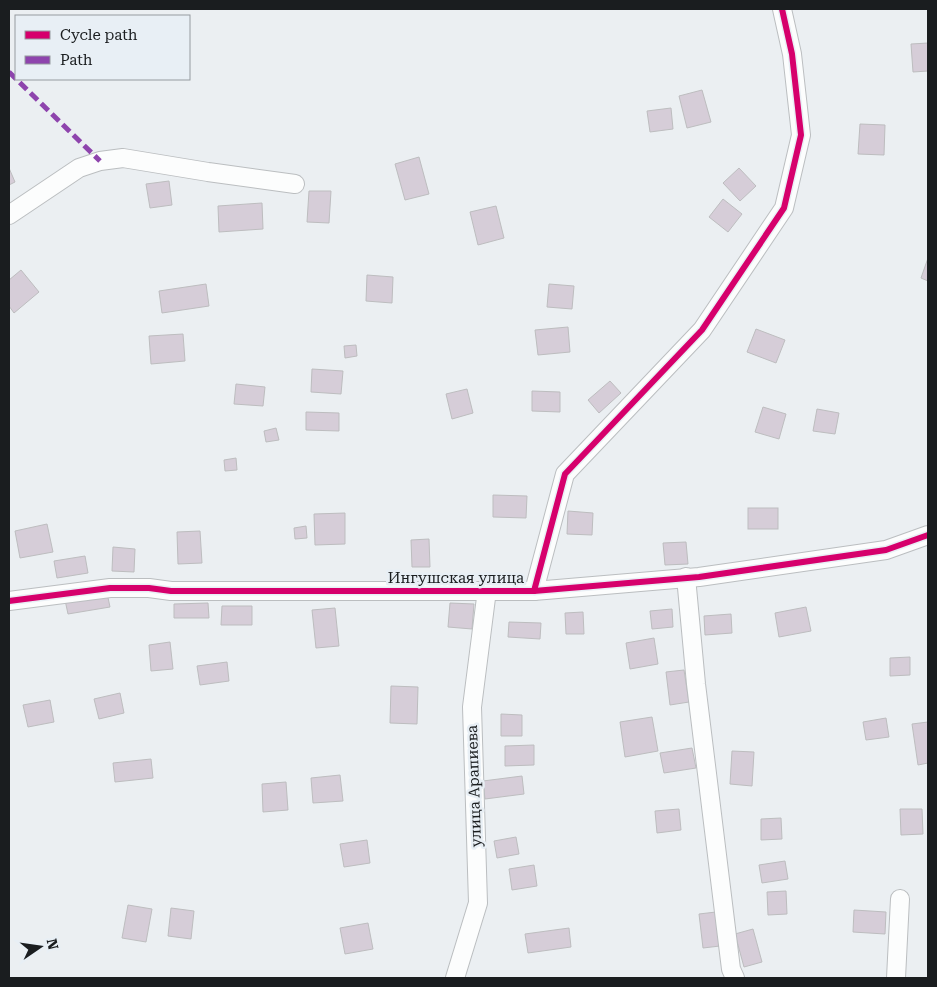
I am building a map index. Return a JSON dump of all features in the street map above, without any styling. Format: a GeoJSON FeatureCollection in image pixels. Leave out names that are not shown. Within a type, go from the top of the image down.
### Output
{"type":"FeatureCollection","features":[{"type":"Feature","properties":{"kind":"street"},"geometry":{"type":"LineString","coordinates":[[534,590],[565,474],[702,330],[784,208],[802,135],[792,54],[782,9]]}},
{"type":"Feature","properties":{"kind":"street"},"geometry":{"type":"LineString","coordinates":[[9,215],[79,168],[100,160],[124,158],[295,184]]}},
{"type":"Feature","properties":{"kind":"street","name":"Ингушская улица"},"geometry":{"type":"LineString","coordinates":[[9,601],[110,588],[149,588],[170,591],[534,590],[686,578],[886,550],[928,535]]}},
{"type":"Feature","properties":{"kind":"street"},"geometry":{"type":"LineString","coordinates":[[686,578],[696,684],[731,968],[735,978]]}},
{"type":"Feature","properties":{"kind":"street","name":"улица Арапиева"},"geometry":{"type":"LineString","coordinates":[[454,978],[478,903],[472,708],[487,590]]}},
{"type":"Feature","properties":{"kind":"street"},"geometry":{"type":"LineString","coordinates":[[896,978],[900,900]]}},
{"type":"Feature","properties":{"kind":"building"},"geometry":{"type":"Polygon","coordinates":[[[928,43],[928,71],[913,72],[911,44],[928,43]]]}},
{"type":"Feature","properties":{"kind":"building"},"geometry":{"type":"Polygon","coordinates":[[[702,90],[711,122],[687,128],[679,96],[702,90]]]}},
{"type":"Feature","properties":{"kind":"building"},"geometry":{"type":"Polygon","coordinates":[[[671,108],[673,129],[650,132],[647,111],[671,108]]]}},
{"type":"Feature","properties":{"kind":"building"},"geometry":{"type":"Polygon","coordinates":[[[860,124],[885,125],[884,155],[858,154],[860,124]]]}},
{"type":"Feature","properties":{"kind":"building"},"geometry":{"type":"Polygon","coordinates":[[[419,157],[429,194],[405,200],[395,164],[419,157]]]}},
{"type":"Feature","properties":{"kind":"building"},"geometry":{"type":"Polygon","coordinates":[[[9,168],[15,182],[9,185],[9,168]]]}},
{"type":"Feature","properties":{"kind":"building"},"geometry":{"type":"Polygon","coordinates":[[[739,168],[756,186],[740,201],[723,183],[739,168]]]}},
{"type":"Feature","properties":{"kind":"building"},"geometry":{"type":"Polygon","coordinates":[[[169,181],[172,205],[150,208],[146,184],[169,181]]]}},
{"type":"Feature","properties":{"kind":"building"},"geometry":{"type":"Polygon","coordinates":[[[309,191],[331,191],[329,223],[307,222],[309,191]]]}},
{"type":"Feature","properties":{"kind":"building"},"geometry":{"type":"Polygon","coordinates":[[[723,199],[742,214],[728,232],[709,217],[723,199]]]}},
{"type":"Feature","properties":{"kind":"building"},"geometry":{"type":"Polygon","coordinates":[[[262,203],[263,229],[219,232],[218,206],[262,203]]]}},
{"type":"Feature","properties":{"kind":"building"},"geometry":{"type":"Polygon","coordinates":[[[496,206],[504,238],[478,245],[470,212],[496,206]]]}},
{"type":"Feature","properties":{"kind":"building"},"geometry":{"type":"Polygon","coordinates":[[[928,258],[928,281],[921,278],[928,258]]]}},
{"type":"Feature","properties":{"kind":"building"},"geometry":{"type":"Polygon","coordinates":[[[21,270],[39,292],[14,313],[9,306],[9,280],[21,270]]]}},
{"type":"Feature","properties":{"kind":"building"},"geometry":{"type":"Polygon","coordinates":[[[367,275],[393,277],[392,303],[366,301],[367,275]]]}},
{"type":"Feature","properties":{"kind":"building"},"geometry":{"type":"Polygon","coordinates":[[[206,284],[209,306],[162,313],[159,291],[206,284]]]}},
{"type":"Feature","properties":{"kind":"building"},"geometry":{"type":"Polygon","coordinates":[[[549,284],[574,286],[572,309],[547,307],[549,284]]]}},
{"type":"Feature","properties":{"kind":"building"},"geometry":{"type":"Polygon","coordinates":[[[568,327],[570,352],[538,355],[535,330],[568,327]]]}},
{"type":"Feature","properties":{"kind":"building"},"geometry":{"type":"Polygon","coordinates":[[[756,329],[785,340],[776,363],[747,352],[756,329]]]}},
{"type":"Feature","properties":{"kind":"building"},"geometry":{"type":"Polygon","coordinates":[[[183,334],[185,361],[151,364],[149,336],[183,334]]]}},
{"type":"Feature","properties":{"kind":"building"},"geometry":{"type":"Polygon","coordinates":[[[356,345],[357,356],[345,358],[344,346],[356,345]]]}},
{"type":"Feature","properties":{"kind":"building"},"geometry":{"type":"Polygon","coordinates":[[[312,369],[343,371],[341,394],[311,392],[312,369]]]}},
{"type":"Feature","properties":{"kind":"building"},"geometry":{"type":"Polygon","coordinates":[[[610,381],[621,393],[599,413],[588,400],[610,381]]]}},
{"type":"Feature","properties":{"kind":"building"},"geometry":{"type":"Polygon","coordinates":[[[236,384],[265,387],[263,406],[234,404],[236,384]]]}},
{"type":"Feature","properties":{"kind":"building"},"geometry":{"type":"Polygon","coordinates":[[[467,389],[473,413],[452,419],[446,394],[467,389]]]}},
{"type":"Feature","properties":{"kind":"building"},"geometry":{"type":"Polygon","coordinates":[[[532,391],[560,392],[560,412],[532,411],[532,391]]]}},
{"type":"Feature","properties":{"kind":"building"},"geometry":{"type":"Polygon","coordinates":[[[763,407],[786,414],[779,439],[755,432],[763,407]]]}},
{"type":"Feature","properties":{"kind":"building"},"geometry":{"type":"Polygon","coordinates":[[[817,409],[839,413],[835,434],[813,431],[817,409]]]}},
{"type":"Feature","properties":{"kind":"building"},"geometry":{"type":"Polygon","coordinates":[[[306,412],[339,413],[339,431],[306,430],[306,412]]]}},
{"type":"Feature","properties":{"kind":"building"},"geometry":{"type":"Polygon","coordinates":[[[276,428],[279,440],[266,442],[264,431],[276,428]]]}},
{"type":"Feature","properties":{"kind":"building"},"geometry":{"type":"Polygon","coordinates":[[[236,458],[237,470],[225,471],[224,460],[236,458]]]}},
{"type":"Feature","properties":{"kind":"building"},"geometry":{"type":"Polygon","coordinates":[[[493,495],[527,496],[526,518],[493,517],[493,495]]]}},
{"type":"Feature","properties":{"kind":"building"},"geometry":{"type":"Polygon","coordinates":[[[748,508],[778,508],[778,529],[748,529],[748,508]]]}},
{"type":"Feature","properties":{"kind":"building"},"geometry":{"type":"Polygon","coordinates":[[[568,511],[593,513],[592,535],[567,534],[568,511]]]}},
{"type":"Feature","properties":{"kind":"building"},"geometry":{"type":"Polygon","coordinates":[[[345,513],[345,544],[315,545],[314,514],[345,513]]]}},
{"type":"Feature","properties":{"kind":"building"},"geometry":{"type":"Polygon","coordinates":[[[47,524],[53,552],[20,558],[15,531],[47,524]]]}},
{"type":"Feature","properties":{"kind":"building"},"geometry":{"type":"Polygon","coordinates":[[[306,526],[307,538],[295,539],[294,528],[306,526]]]}},
{"type":"Feature","properties":{"kind":"building"},"geometry":{"type":"Polygon","coordinates":[[[200,531],[202,563],[178,564],[177,532],[200,531]]]}},
{"type":"Feature","properties":{"kind":"building"},"geometry":{"type":"Polygon","coordinates":[[[429,539],[430,567],[412,567],[411,540],[429,539]]]}},
{"type":"Feature","properties":{"kind":"building"},"geometry":{"type":"Polygon","coordinates":[[[686,542],[688,564],[665,565],[663,543],[686,542]]]}},
{"type":"Feature","properties":{"kind":"building"},"geometry":{"type":"Polygon","coordinates":[[[113,547],[135,549],[134,572],[112,571],[113,547]]]}},
{"type":"Feature","properties":{"kind":"building"},"geometry":{"type":"Polygon","coordinates":[[[85,556],[88,573],[57,578],[54,561],[85,556]]]}},
{"type":"Feature","properties":{"kind":"building"},"geometry":{"type":"Polygon","coordinates":[[[107,593],[110,607],[68,614],[65,600],[107,593]]]}},
{"type":"Feature","properties":{"kind":"building"},"geometry":{"type":"Polygon","coordinates":[[[208,603],[209,618],[174,618],[174,604],[208,603]]]}},
{"type":"Feature","properties":{"kind":"building"},"geometry":{"type":"Polygon","coordinates":[[[450,603],[474,604],[472,629],[448,627],[450,603]]]}},
{"type":"Feature","properties":{"kind":"building"},"geometry":{"type":"Polygon","coordinates":[[[222,606],[252,606],[252,625],[221,625],[222,606]]]}},
{"type":"Feature","properties":{"kind":"building"},"geometry":{"type":"Polygon","coordinates":[[[806,607],[811,631],[779,637],[775,613],[806,607]]]}},
{"type":"Feature","properties":{"kind":"building"},"geometry":{"type":"Polygon","coordinates":[[[335,608],[339,646],[316,648],[312,610],[335,608]]]}},
{"type":"Feature","properties":{"kind":"building"},"geometry":{"type":"Polygon","coordinates":[[[672,609],[673,627],[652,629],[650,611],[672,609]]]}},
{"type":"Feature","properties":{"kind":"building"},"geometry":{"type":"Polygon","coordinates":[[[583,612],[584,634],[566,634],[565,613],[583,612]]]}},
{"type":"Feature","properties":{"kind":"building"},"geometry":{"type":"Polygon","coordinates":[[[731,614],[732,633],[705,635],[704,616],[731,614]]]}},
{"type":"Feature","properties":{"kind":"building"},"geometry":{"type":"Polygon","coordinates":[[[509,622],[541,623],[540,639],[508,637],[509,622]]]}},
{"type":"Feature","properties":{"kind":"building"},"geometry":{"type":"Polygon","coordinates":[[[654,638],[658,664],[630,669],[626,643],[654,638]]]}},
{"type":"Feature","properties":{"kind":"building"},"geometry":{"type":"Polygon","coordinates":[[[170,642],[173,669],[151,671],[149,645],[170,642]]]}},
{"type":"Feature","properties":{"kind":"building"},"geometry":{"type":"Polygon","coordinates":[[[910,657],[910,675],[890,676],[890,658],[910,657]]]}},
{"type":"Feature","properties":{"kind":"building"},"geometry":{"type":"Polygon","coordinates":[[[227,662],[229,681],[200,685],[197,666],[227,662]]]}},
{"type":"Feature","properties":{"kind":"building"},"geometry":{"type":"Polygon","coordinates":[[[684,670],[689,702],[670,705],[666,672],[684,670]]]}},
{"type":"Feature","properties":{"kind":"building"},"geometry":{"type":"Polygon","coordinates":[[[391,686],[418,687],[417,724],[390,723],[391,686]]]}},
{"type":"Feature","properties":{"kind":"building"},"geometry":{"type":"Polygon","coordinates":[[[120,693],[124,713],[99,719],[94,699],[120,693]]]}},
{"type":"Feature","properties":{"kind":"building"},"geometry":{"type":"Polygon","coordinates":[[[50,700],[54,722],[28,727],[23,705],[50,700]]]}},
{"type":"Feature","properties":{"kind":"building"},"geometry":{"type":"Polygon","coordinates":[[[501,714],[522,715],[522,736],[501,736],[501,714]]]}},
{"type":"Feature","properties":{"kind":"building"},"geometry":{"type":"Polygon","coordinates":[[[652,717],[658,751],[625,757],[620,722],[652,717]]]}},
{"type":"Feature","properties":{"kind":"building"},"geometry":{"type":"Polygon","coordinates":[[[886,718],[889,737],[866,740],[863,722],[886,718]]]}},
{"type":"Feature","properties":{"kind":"building"},"geometry":{"type":"Polygon","coordinates":[[[928,722],[928,763],[918,765],[912,724],[928,722]]]}},
{"type":"Feature","properties":{"kind":"building"},"geometry":{"type":"Polygon","coordinates":[[[534,745],[534,765],[505,766],[505,746],[534,745]]]}},
{"type":"Feature","properties":{"kind":"building"},"geometry":{"type":"Polygon","coordinates":[[[692,748],[696,768],[664,773],[660,753],[692,748]]]}},
{"type":"Feature","properties":{"kind":"building"},"geometry":{"type":"Polygon","coordinates":[[[732,751],[754,752],[752,786],[730,784],[732,751]]]}},
{"type":"Feature","properties":{"kind":"building"},"geometry":{"type":"Polygon","coordinates":[[[151,759],[153,778],[115,782],[113,763],[151,759]]]}},
{"type":"Feature","properties":{"kind":"building"},"geometry":{"type":"Polygon","coordinates":[[[340,775],[343,801],[313,803],[311,778],[340,775]]]}},
{"type":"Feature","properties":{"kind":"building"},"geometry":{"type":"Polygon","coordinates":[[[522,776],[524,794],[485,799],[483,781],[522,776]]]}},
{"type":"Feature","properties":{"kind":"building"},"geometry":{"type":"Polygon","coordinates":[[[286,782],[288,810],[263,812],[262,784],[286,782]]]}},
{"type":"Feature","properties":{"kind":"building"},"geometry":{"type":"Polygon","coordinates":[[[679,809],[681,830],[657,833],[655,811],[679,809]]]}},
{"type":"Feature","properties":{"kind":"building"},"geometry":{"type":"Polygon","coordinates":[[[900,809],[922,809],[923,834],[901,835],[900,809]]]}},
{"type":"Feature","properties":{"kind":"building"},"geometry":{"type":"Polygon","coordinates":[[[781,818],[782,839],[761,840],[761,819],[781,818]]]}},
{"type":"Feature","properties":{"kind":"building"},"geometry":{"type":"Polygon","coordinates":[[[516,837],[519,854],[497,858],[494,841],[516,837]]]}},
{"type":"Feature","properties":{"kind":"building"},"geometry":{"type":"Polygon","coordinates":[[[367,840],[370,863],[344,867],[340,844],[367,840]]]}},
{"type":"Feature","properties":{"kind":"building"},"geometry":{"type":"Polygon","coordinates":[[[785,861],[788,879],[762,883],[759,865],[785,861]]]}},
{"type":"Feature","properties":{"kind":"building"},"geometry":{"type":"Polygon","coordinates":[[[534,865],[537,886],[512,890],[509,869],[534,865]]]}},
{"type":"Feature","properties":{"kind":"building"},"geometry":{"type":"Polygon","coordinates":[[[786,891],[787,914],[768,915],[767,892],[786,891]]]}},
{"type":"Feature","properties":{"kind":"building"},"geometry":{"type":"Polygon","coordinates":[[[128,905],[152,909],[146,942],[122,938],[128,905]]]}},
{"type":"Feature","properties":{"kind":"building"},"geometry":{"type":"Polygon","coordinates":[[[171,908],[194,911],[191,939],[168,936],[171,908]]]}},
{"type":"Feature","properties":{"kind":"building"},"geometry":{"type":"Polygon","coordinates":[[[854,910],[886,912],[885,934],[853,932],[854,910]]]}},
{"type":"Feature","properties":{"kind":"building"},"geometry":{"type":"Polygon","coordinates":[[[716,912],[720,946],[703,948],[699,914],[716,912]]]}},
{"type":"Feature","properties":{"kind":"building"},"geometry":{"type":"Polygon","coordinates":[[[368,923],[373,949],[345,954],[340,928],[368,923]]]}},
{"type":"Feature","properties":{"kind":"building"},"geometry":{"type":"Polygon","coordinates":[[[569,928],[571,947],[528,953],[525,934],[569,928]]]}},
{"type":"Feature","properties":{"kind":"building"},"geometry":{"type":"Polygon","coordinates":[[[753,929],[762,962],[744,967],[735,934],[753,929]]]}},
{"type":"Feature","properties":{"kind":"marked path"},"geometry":{"type":"LineString","coordinates":[[9,72],[15,78]]}},
{"type":"Feature","properties":{"kind":"marked path"},"geometry":{"type":"LineString","coordinates":[[17,80],[100,161]]}},
{"type":"Feature","properties":{"kind":"cycle path"},"geometry":{"type":"LineString","coordinates":[[534,591],[565,474],[702,330],[784,208],[801,135],[792,54],[782,9]]}},
{"type":"Feature","properties":{"kind":"cycle path"},"geometry":{"type":"LineString","coordinates":[[9,601],[110,588],[149,588],[171,591],[534,591],[699,577],[886,550],[928,535]]}}]}
